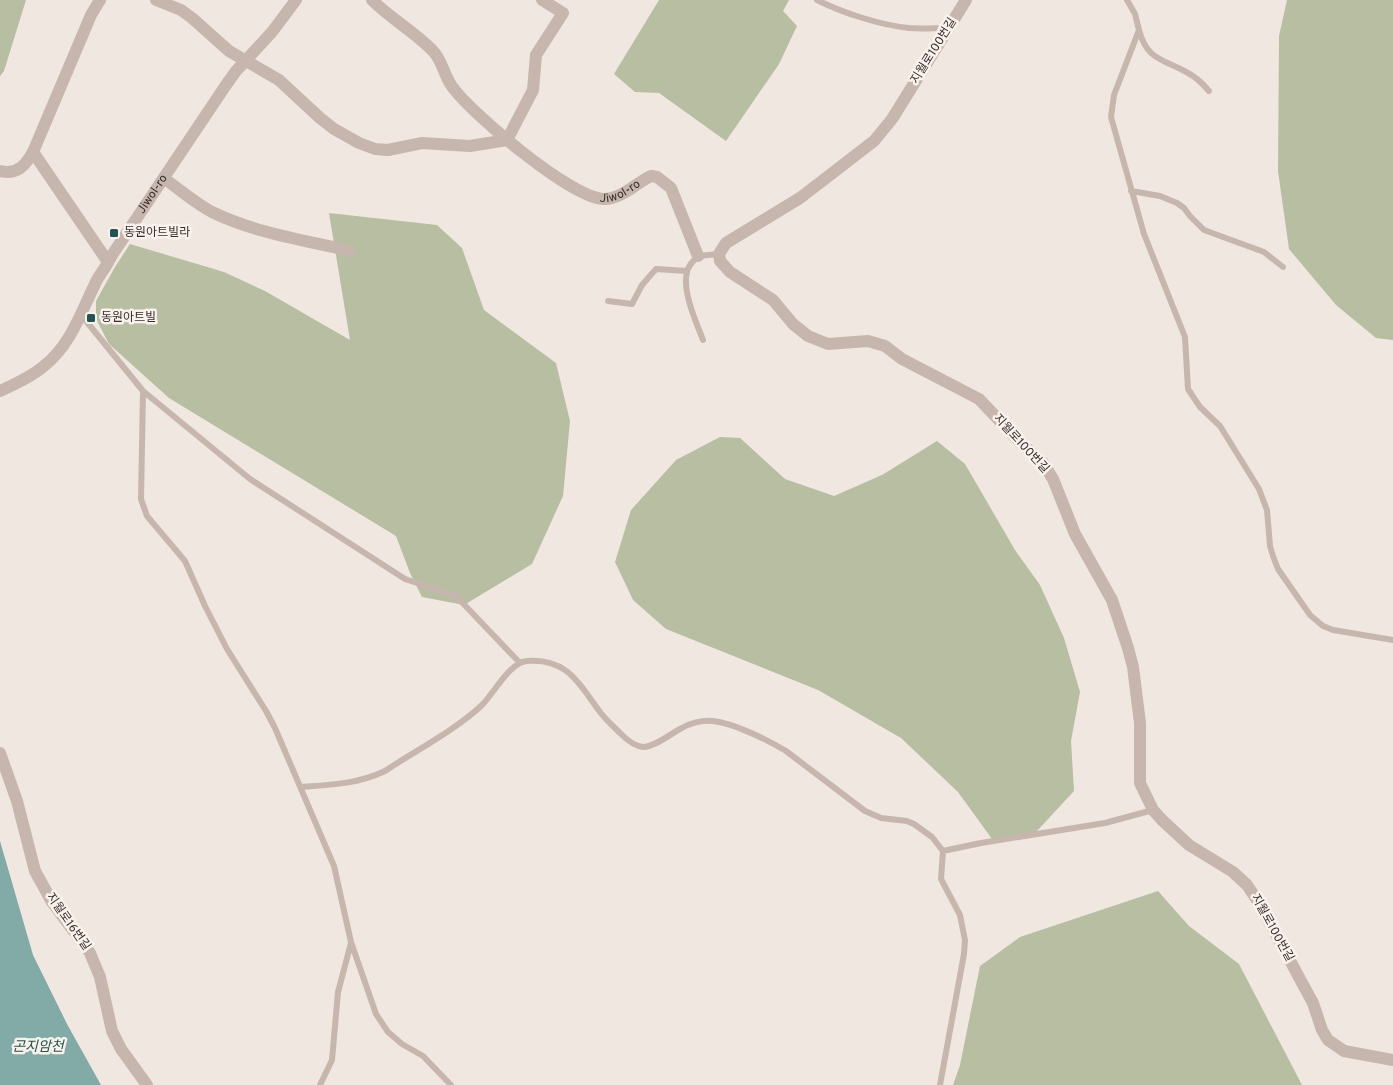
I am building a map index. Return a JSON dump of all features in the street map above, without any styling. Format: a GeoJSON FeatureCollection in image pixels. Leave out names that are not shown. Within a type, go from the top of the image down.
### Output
{"type":"FeatureCollection","features":[{"type":"Feature","properties":{"kind":"street"},"geometry":{"type":"LineString","coordinates":[[0,171],[14,172],[21,169],[33,152],[91,15],[100,0]]}},
{"type":"Feature","properties":{"kind":"street"},"geometry":{"type":"LineString","coordinates":[[156,0],[181,10],[229,51],[246,59],[279,80],[334,129],[375,150],[388,150],[422,143],[470,146],[507,140],[533,90],[536,55],[563,13],[542,0]]}},
{"type":"Feature","properties":{"kind":"street","name":"Jiwol-ro"},"geometry":{"type":"LineString","coordinates":[[0,390],[32,375],[45,365],[67,340],[82,316],[98,279],[108,262],[226,85],[246,59],[272,32],[296,0]]}},
{"type":"Feature","properties":{"kind":"street","name":"Jiwol-ro"},"geometry":{"type":"LineString","coordinates":[[372,0],[384,12],[435,52],[450,84],[466,104],[507,140],[552,173],[578,189],[602,199],[613,198],[651,176],[656,177],[671,188],[698,256]]}},
{"type":"Feature","properties":{"kind":"street","name":"지월로100번길"},"geometry":{"type":"LineString","coordinates":[[966,0],[892,119],[874,141],[800,198],[726,244],[719,254],[720,261],[730,272],[773,300],[793,324],[808,336],[828,344],[868,341],[885,346],[902,359],[979,399],[1042,463],[1053,479],[1075,534],[1112,600],[1128,648],[1133,667],[1140,723],[1140,783],[1153,810],[1189,845],[1233,872],[1247,885],[1261,906],[1302,981],[1328,1040],[1344,1051],[1393,1060]]}},
{"type":"Feature","properties":{"kind":"street"},"geometry":{"type":"LineString","coordinates":[[33,152],[108,262]]}},
{"type":"Feature","properties":{"kind":"street"},"geometry":{"type":"LineString","coordinates":[[164,179],[204,207],[246,226],[350,251]]}},
{"type":"Feature","properties":{"kind":"street","name":"지월로16번길"},"geometry":{"type":"LineString","coordinates":[[0,753],[16,801],[34,871],[52,902],[90,953],[100,977],[112,1031],[121,1049],[147,1085]]}},
{"type":"Feature","properties":{"kind":"lane"},"geometry":{"type":"LineString","coordinates":[[816,0],[832,7],[896,26],[949,28]]}},
{"type":"Feature","properties":{"kind":"lane"},"geometry":{"type":"LineString","coordinates":[[1127,0],[1135,14],[1142,42],[1155,58],[1187,72],[1209,91]]}},
{"type":"Feature","properties":{"kind":"lane"},"geometry":{"type":"LineString","coordinates":[[1139,30],[1114,95],[1111,117],[1144,234],[1185,337],[1188,390],[1200,407],[1220,426],[1259,489],[1267,510],[1270,546],[1278,569],[1310,615],[1323,626],[1346,633],[1393,640]]}},
{"type":"Feature","properties":{"kind":"lane"},"geometry":{"type":"LineString","coordinates":[[1131,191],[1160,196],[1177,203],[1204,230],[1264,252],[1283,267]]}},
{"type":"Feature","properties":{"kind":"lane"},"geometry":{"type":"LineString","coordinates":[[703,340],[686,283],[687,271],[698,256],[719,254]]}},
{"type":"Feature","properties":{"kind":"lane"},"geometry":{"type":"LineString","coordinates":[[608,301],[632,304],[642,285],[656,269],[687,271]]}},
{"type":"Feature","properties":{"kind":"lane"},"geometry":{"type":"LineString","coordinates":[[82,316],[143,391],[250,479],[405,579],[456,596],[519,662]]}},
{"type":"Feature","properties":{"kind":"lane"},"geometry":{"type":"LineString","coordinates":[[143,391],[141,499],[143,507],[154,526],[185,561],[227,649],[266,712],[301,787],[334,866],[351,942],[376,1014],[388,1032],[402,1044],[423,1056],[452,1085]]}},
{"type":"Feature","properties":{"kind":"lane"},"geometry":{"type":"LineString","coordinates":[[301,787],[351,782],[375,776],[385,771],[467,717],[482,704],[519,662],[527,661],[556,665],[571,674],[581,684],[608,721],[627,740],[636,746],[644,747],[693,723],[712,721],[774,744],[873,816],[906,821],[922,829],[932,837],[942,852],[941,879],[960,915],[965,940],[940,1085]]}},
{"type":"Feature","properties":{"kind":"lane"},"geometry":{"type":"LineString","coordinates":[[942,852],[981,843],[1105,823],[1153,810]]}},
{"type":"Feature","properties":{"kind":"lane"},"geometry":{"type":"LineString","coordinates":[[320,1085],[332,1060],[338,992],[351,942]]}},
{"type":"Feature","properties":{"kind":"green space"},"geometry":{"type":"Polygon","coordinates":[[[0,0],[26,0],[4,71],[0,76],[0,0]]]}},
{"type":"Feature","properties":{"kind":"green space"},"geometry":{"type":"Polygon","coordinates":[[[659,0],[789,0],[783,11],[797,26],[779,64],[726,141],[659,93],[635,92],[614,74],[659,0]]]}},
{"type":"Feature","properties":{"kind":"green space"},"geometry":{"type":"Polygon","coordinates":[[[1287,0],[1393,0],[1393,340],[1376,338],[1336,305],[1289,249],[1278,171],[1279,36],[1287,0]]]}},
{"type":"Feature","properties":{"kind":"green space"},"geometry":{"type":"Polygon","coordinates":[[[329,213],[437,225],[462,248],[484,310],[556,363],[570,421],[563,496],[532,564],[464,605],[422,597],[410,573],[396,536],[169,398],[109,344],[96,319],[96,301],[130,244],[224,272],[265,291],[350,340],[329,213]]]}},
{"type":"Feature","properties":{"kind":"green space"},"geometry":{"type":"Polygon","coordinates":[[[720,437],[740,438],[785,479],[834,496],[882,475],[937,441],[965,464],[1015,550],[1040,585],[1064,638],[1080,692],[1071,741],[1074,791],[1036,832],[992,839],[958,792],[901,738],[818,690],[666,629],[633,600],[615,562],[631,510],[676,460],[720,437]]]}},
{"type":"Feature","properties":{"kind":"green space"},"geometry":{"type":"Polygon","coordinates":[[[1158,891],[1189,926],[1239,964],[1302,1085],[953,1085],[960,1065],[980,966],[1020,937],[1158,891]]]}},
{"type":"Feature","properties":{"kind":"water","name":"곤지암천"},"geometry":{"type":"Polygon","coordinates":[[[0,841],[33,955],[67,1024],[101,1085],[0,1085],[0,841]]]}},
{"type":"Feature","properties":{"kind":"place","name":"동원아트빌라"},"geometry":{"type":"Point","coordinates":[114,233]}},
{"type":"Feature","properties":{"kind":"place","name":"동원아트빌"},"geometry":{"type":"Point","coordinates":[91,318]}}]}
